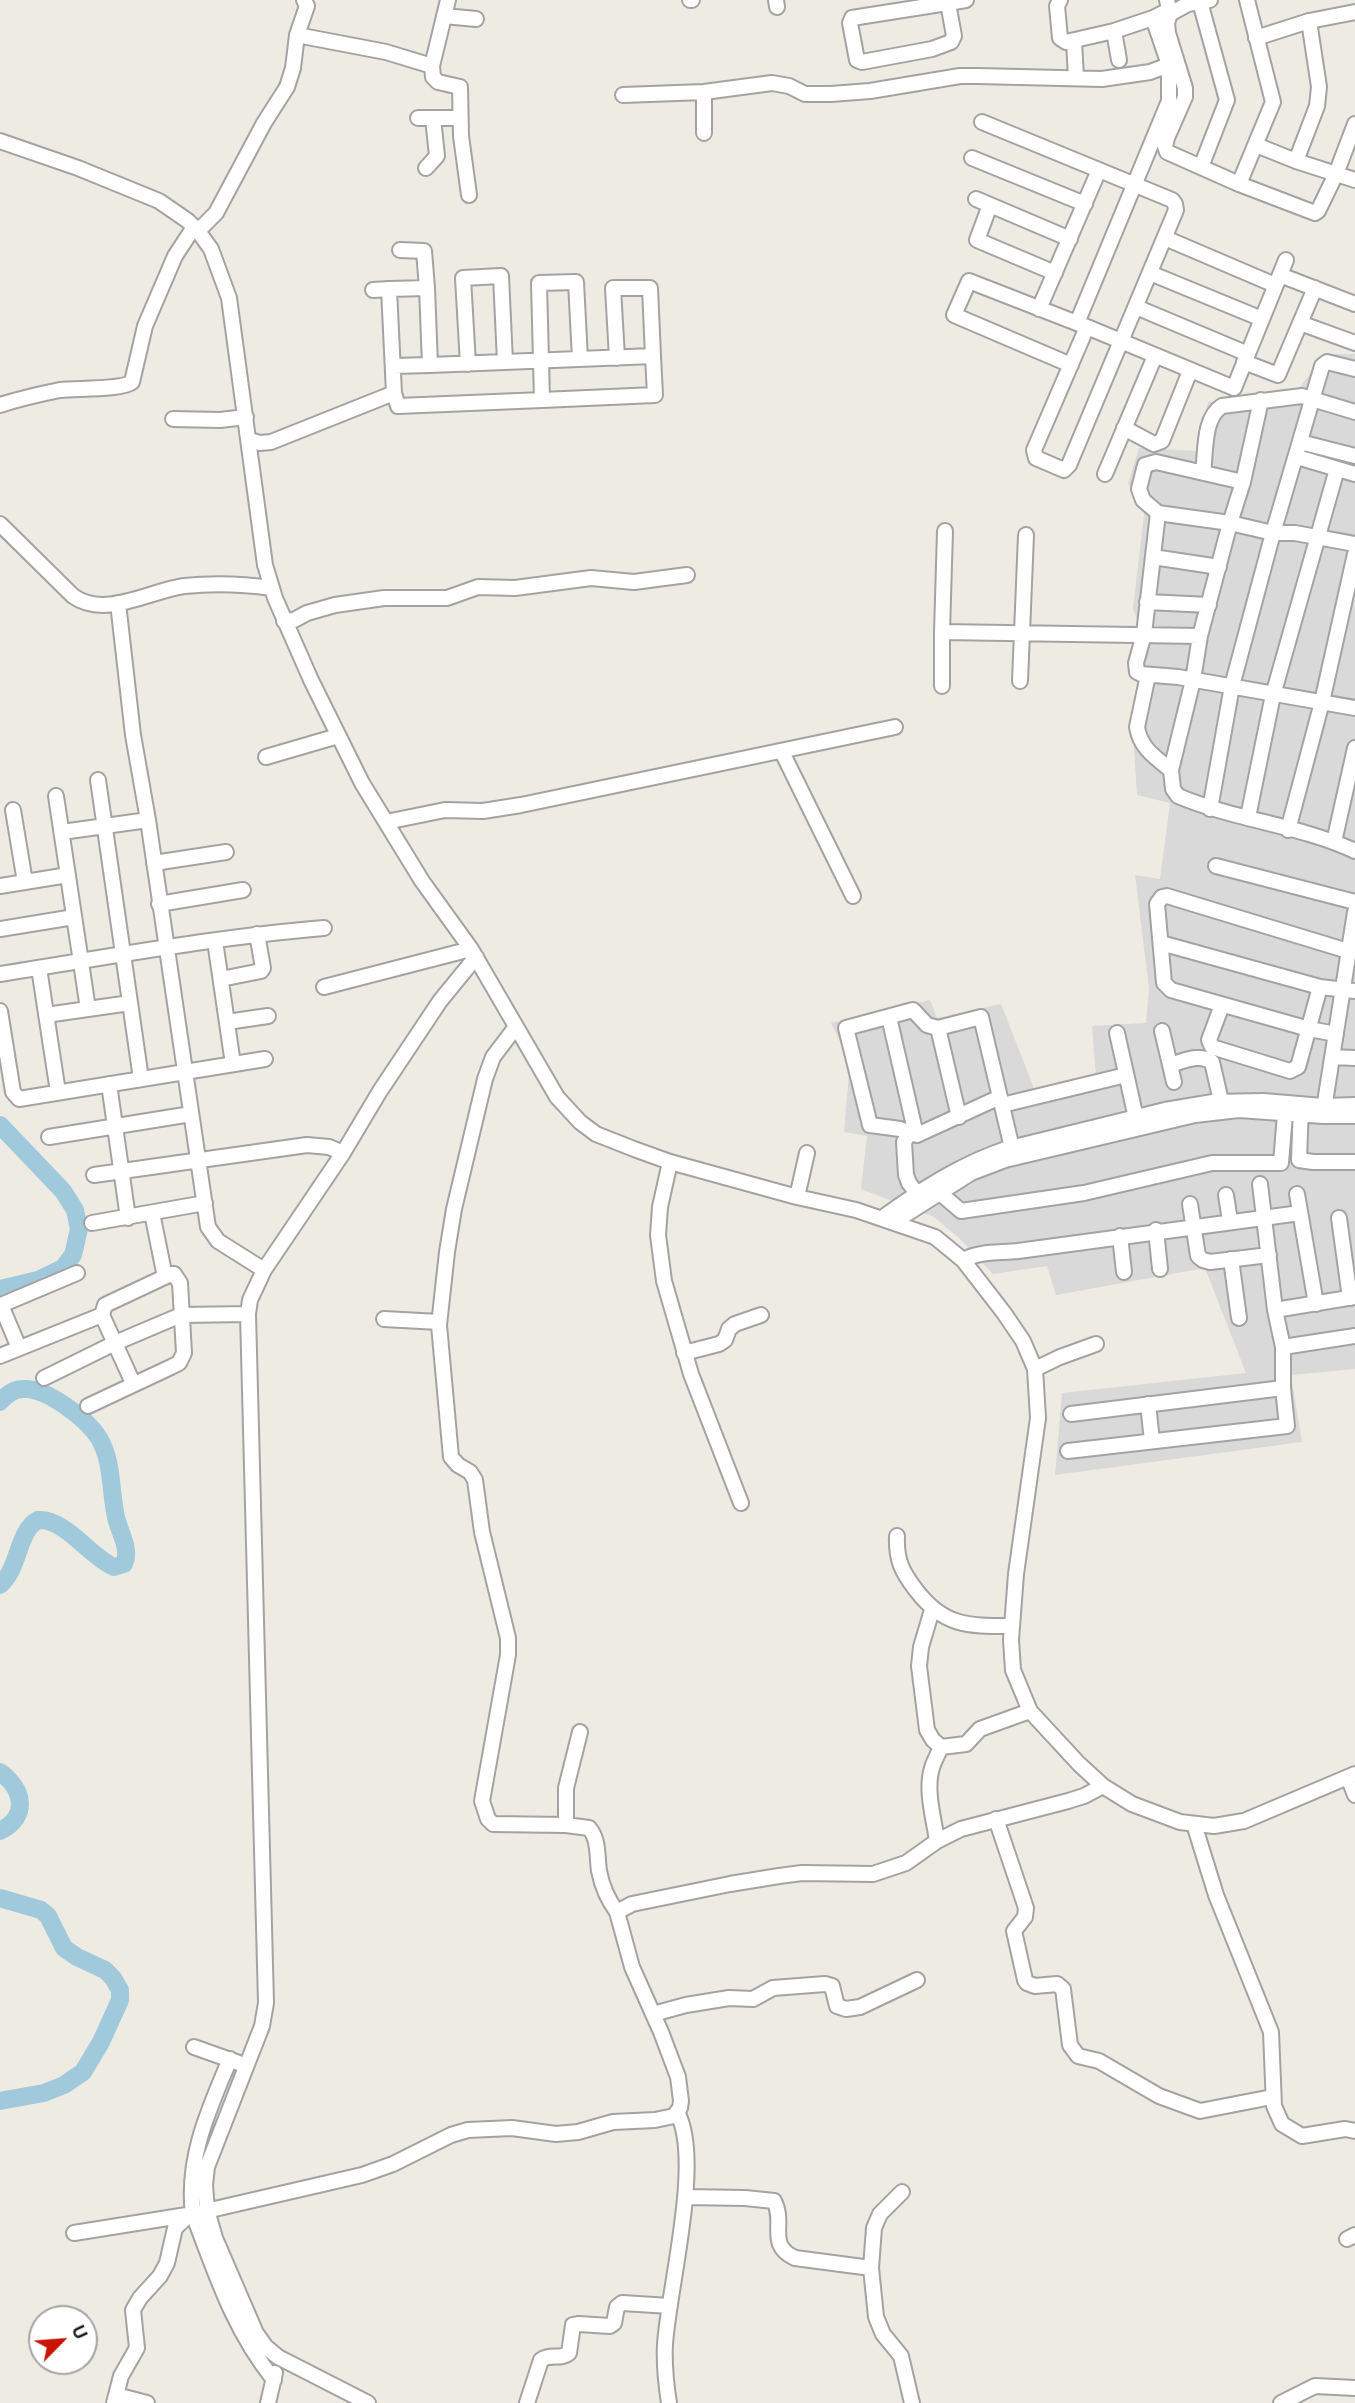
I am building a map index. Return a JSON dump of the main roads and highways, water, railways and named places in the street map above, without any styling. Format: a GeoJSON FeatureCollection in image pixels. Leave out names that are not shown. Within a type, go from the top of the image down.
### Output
{"type":"FeatureCollection","features":[{"type":"Feature","properties":{"kind":"waterway"},"geometry":{"type":"LineString","coordinates":[[0,1125],[63,1191],[75,1210],[79,1229],[73,1255],[63,1268],[38,1280],[0,1289]]}},
{"type":"Feature","properties":{"kind":"waterway"},"geometry":{"type":"LineString","coordinates":[[0,1402],[16,1390],[43,1393],[76,1414],[93,1430],[107,1457],[116,1517],[126,1552],[124,1564],[114,1567],[58,1525],[38,1520],[26,1532],[7,1578],[0,1585]]}},
{"type":"Feature","properties":{"kind":"waterway"},"geometry":{"type":"LineString","coordinates":[[0,1772],[14,1786],[20,1803],[16,1818],[0,1831]]}},
{"type":"Feature","properties":{"kind":"waterway"},"geometry":{"type":"LineString","coordinates":[[0,1898],[41,1910],[48,1916],[64,1948],[105,1970],[120,1990],[120,2000],[101,2042],[83,2072],[64,2085],[44,2093],[0,2101]]}}]}
